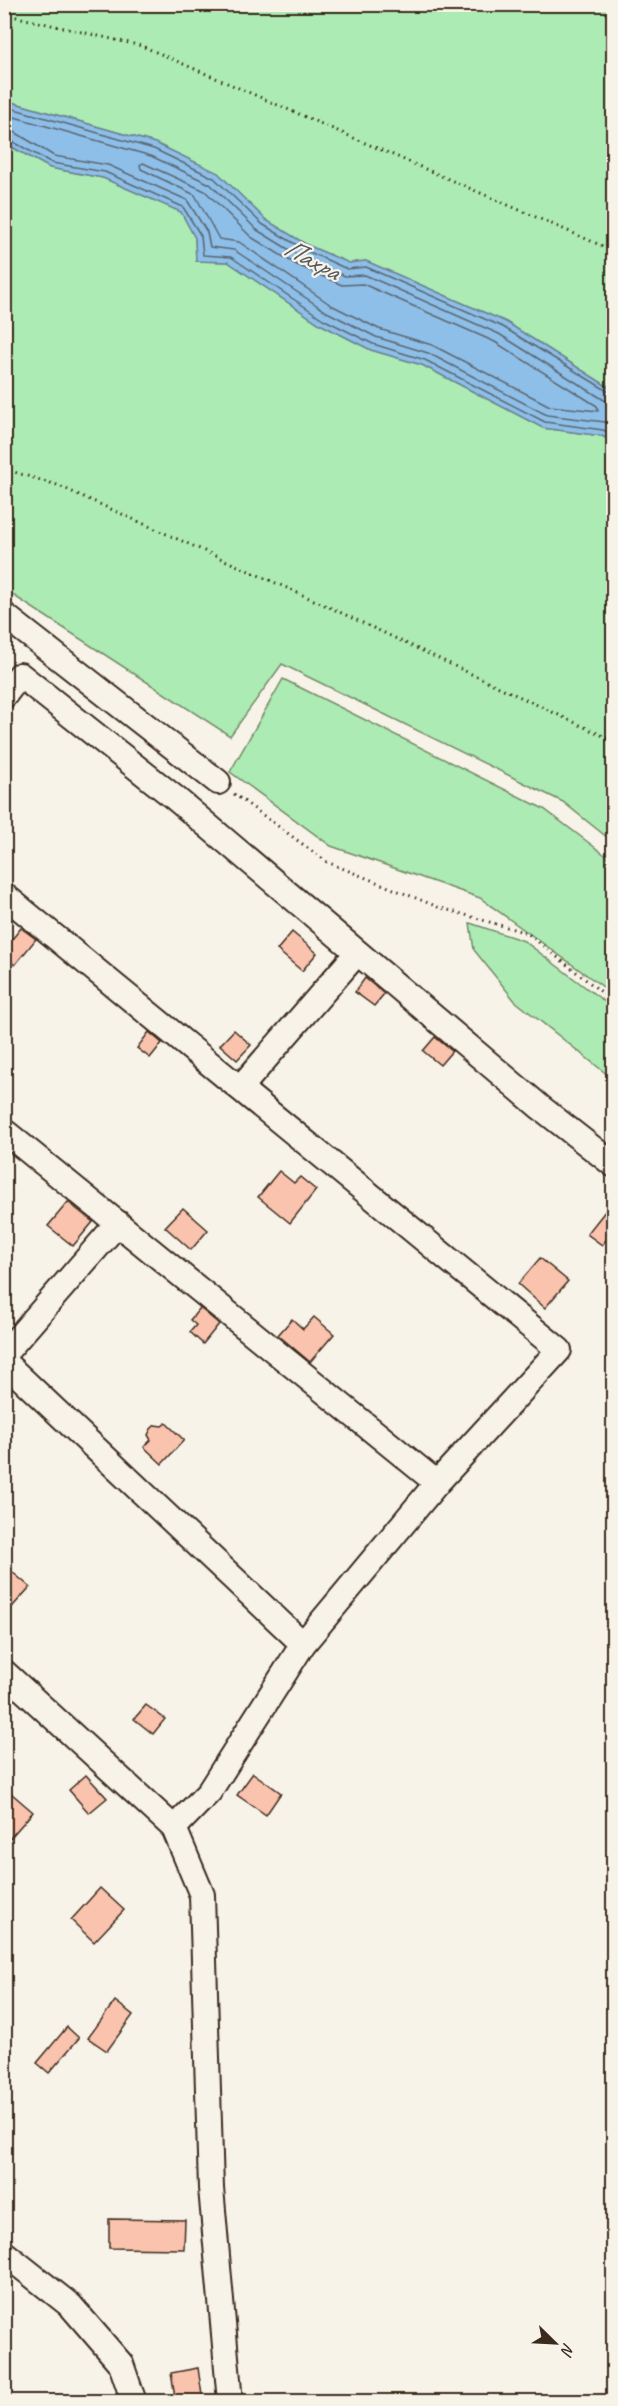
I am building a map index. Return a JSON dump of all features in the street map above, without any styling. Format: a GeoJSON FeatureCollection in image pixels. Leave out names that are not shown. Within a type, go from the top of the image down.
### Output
{"type":"FeatureCollection","features":[{"type":"Feature","properties":{"kind":"street"},"geometry":{"type":"LineString","coordinates":[[4,615],[218,782]]}},
{"type":"Feature","properties":{"kind":"street"},"geometry":{"type":"LineString","coordinates":[[4,696],[20,675],[175,798],[357,953],[614,1165]]}},
{"type":"Feature","properties":{"kind":"street"},"geometry":{"type":"LineString","coordinates":[[4,895],[559,1350],[437,1483],[303,1644],[209,1792],[174,1828]]}},
{"type":"Feature","properties":{"kind":"street"},"geometry":{"type":"LineString","coordinates":[[240,1088],[357,953]]}},
{"type":"Feature","properties":{"kind":"street"},"geometry":{"type":"LineString","coordinates":[[4,1131],[437,1483]]}},
{"type":"Feature","properties":{"kind":"street"},"geometry":{"type":"LineString","coordinates":[[4,1354],[118,1223]]}},
{"type":"Feature","properties":{"kind":"street"},"geometry":{"type":"LineString","coordinates":[[4,1362],[303,1644]]}},
{"type":"Feature","properties":{"kind":"street"},"geometry":{"type":"LineString","coordinates":[[4,1672],[174,1828],[202,1895],[211,2188],[230,2402]]}},
{"type":"Feature","properties":{"kind":"street"},"geometry":{"type":"LineString","coordinates":[[4,2253],[71,2306],[121,2364],[134,2402]]}},
{"type":"Feature","properties":{"kind":"path"},"geometry":{"type":"LineString","coordinates":[[4,14],[142,46],[614,251]]}},
{"type":"Feature","properties":{"kind":"path"},"geometry":{"type":"LineString","coordinates":[[4,469],[79,494],[316,601],[614,741]]}},
{"type":"Feature","properties":{"kind":"path"},"geometry":{"type":"LineString","coordinates":[[218,782],[327,862],[438,907],[527,933],[614,1002]]}},
{"type":"Feature","properties":{"kind":"green space"},"geometry":{"type":"Polygon","coordinates":[[[4,5],[613,5],[613,390],[506,322],[366,261],[349,263],[307,245],[266,220],[218,173],[155,143],[5,100],[4,5]]]}},
{"type":"Feature","properties":{"kind":"green space"},"geometry":{"type":"Polygon","coordinates":[[[4,143],[50,168],[103,178],[181,212],[195,238],[196,261],[228,262],[320,324],[371,350],[422,365],[543,428],[602,436],[613,442],[613,842],[563,802],[282,664],[230,736],[5,590],[4,143]]]}},
{"type":"Feature","properties":{"kind":"green space"},"geometry":{"type":"Polygon","coordinates":[[[283,679],[544,809],[613,861],[613,994],[480,898],[331,846],[230,772],[283,679]]]}},
{"type":"Feature","properties":{"kind":"green space"},"geometry":{"type":"Polygon","coordinates":[[[470,923],[524,941],[613,1008],[613,1079],[515,1001],[474,950],[470,923]]]}},
{"type":"Feature","properties":{"kind":"water","name":"Пахра"},"geometry":{"type":"Polygon","coordinates":[[[4,100],[155,143],[218,173],[266,220],[307,245],[349,263],[366,261],[506,322],[613,390],[613,442],[602,436],[543,428],[422,365],[371,350],[320,324],[228,262],[196,261],[195,238],[181,212],[103,178],[50,168],[5,143],[4,100]]]}},
{"type":"Feature","properties":{"kind":"building"},"geometry":{"type":"Polygon","coordinates":[[[21,928],[36,939],[15,965],[4,957],[4,949],[21,928]]]}},
{"type":"Feature","properties":{"kind":"building"},"geometry":{"type":"Polygon","coordinates":[[[292,932],[317,953],[302,971],[277,950],[292,932]]]}},
{"type":"Feature","properties":{"kind":"building"},"geometry":{"type":"Polygon","coordinates":[[[365,978],[384,994],[374,1006],[355,992],[365,978]]]}},
{"type":"Feature","properties":{"kind":"building"},"geometry":{"type":"Polygon","coordinates":[[[234,1030],[251,1045],[237,1060],[220,1045],[234,1030]]]}},
{"type":"Feature","properties":{"kind":"building"},"geometry":{"type":"Polygon","coordinates":[[[149,1032],[162,1043],[150,1058],[137,1048],[149,1032]]]}},
{"type":"Feature","properties":{"kind":"building"},"geometry":{"type":"Polygon","coordinates":[[[435,1037],[452,1051],[440,1065],[423,1051],[435,1037]]]}},
{"type":"Feature","properties":{"kind":"building"},"geometry":{"type":"Polygon","coordinates":[[[279,1171],[294,1183],[300,1177],[316,1190],[290,1223],[258,1197],[279,1171]]]}},
{"type":"Feature","properties":{"kind":"building"},"geometry":{"type":"Polygon","coordinates":[[[614,1200],[614,1230],[602,1245],[587,1234],[614,1200]]]}},
{"type":"Feature","properties":{"kind":"building"},"geometry":{"type":"Polygon","coordinates":[[[68,1202],[93,1222],[73,1246],[48,1226],[68,1202]]]}},
{"type":"Feature","properties":{"kind":"building"},"geometry":{"type":"Polygon","coordinates":[[[183,1208],[208,1230],[191,1250],[165,1227],[183,1208]]]}},
{"type":"Feature","properties":{"kind":"building"},"geometry":{"type":"Polygon","coordinates":[[[540,1258],[568,1281],[545,1308],[518,1284],[540,1258]]]}},
{"type":"Feature","properties":{"kind":"building"},"geometry":{"type":"Polygon","coordinates":[[[200,1308],[219,1324],[203,1344],[190,1332],[196,1325],[190,1320],[200,1308]]]}},
{"type":"Feature","properties":{"kind":"building"},"geometry":{"type":"Polygon","coordinates":[[[314,1317],[334,1334],[310,1362],[278,1335],[292,1319],[303,1329],[314,1317]]]}},
{"type":"Feature","properties":{"kind":"building"},"geometry":{"type":"Polygon","coordinates":[[[166,1423],[184,1440],[162,1464],[144,1447],[151,1440],[148,1435],[151,1429],[155,1425],[162,1426],[166,1423]]]}},
{"type":"Feature","properties":{"kind":"building"},"geometry":{"type":"Polygon","coordinates":[[[4,1565],[30,1587],[4,1616],[4,1565]]]}},
{"type":"Feature","properties":{"kind":"building"},"geometry":{"type":"Polygon","coordinates":[[[146,1705],[165,1719],[153,1734],[134,1719],[146,1705]]]}},
{"type":"Feature","properties":{"kind":"building"},"geometry":{"type":"Polygon","coordinates":[[[253,1773],[281,1793],[266,1815],[237,1795],[253,1773]]]}},
{"type":"Feature","properties":{"kind":"building"},"geometry":{"type":"Polygon","coordinates":[[[86,1775],[107,1798],[89,1813],[69,1790],[86,1775]]]}},
{"type":"Feature","properties":{"kind":"building"},"geometry":{"type":"Polygon","coordinates":[[[4,1787],[33,1812],[4,1845],[4,1787]]]}},
{"type":"Feature","properties":{"kind":"building"},"geometry":{"type":"Polygon","coordinates":[[[100,1888],[124,1910],[94,1942],[71,1920],[100,1888]]]}},
{"type":"Feature","properties":{"kind":"building"},"geometry":{"type":"Polygon","coordinates":[[[115,2001],[133,2015],[107,2051],[88,2038],[115,2001]]]}},
{"type":"Feature","properties":{"kind":"building"},"geometry":{"type":"Polygon","coordinates":[[[67,2027],[79,2038],[49,2073],[37,2063],[67,2027]]]}},
{"type":"Feature","properties":{"kind":"building"},"geometry":{"type":"Polygon","coordinates":[[[109,2219],[185,2220],[184,2249],[109,2248],[109,2219]]]}},
{"type":"Feature","properties":{"kind":"building"},"geometry":{"type":"Polygon","coordinates":[[[198,2368],[203,2402],[176,2402],[171,2373],[198,2368]]]}}]}
